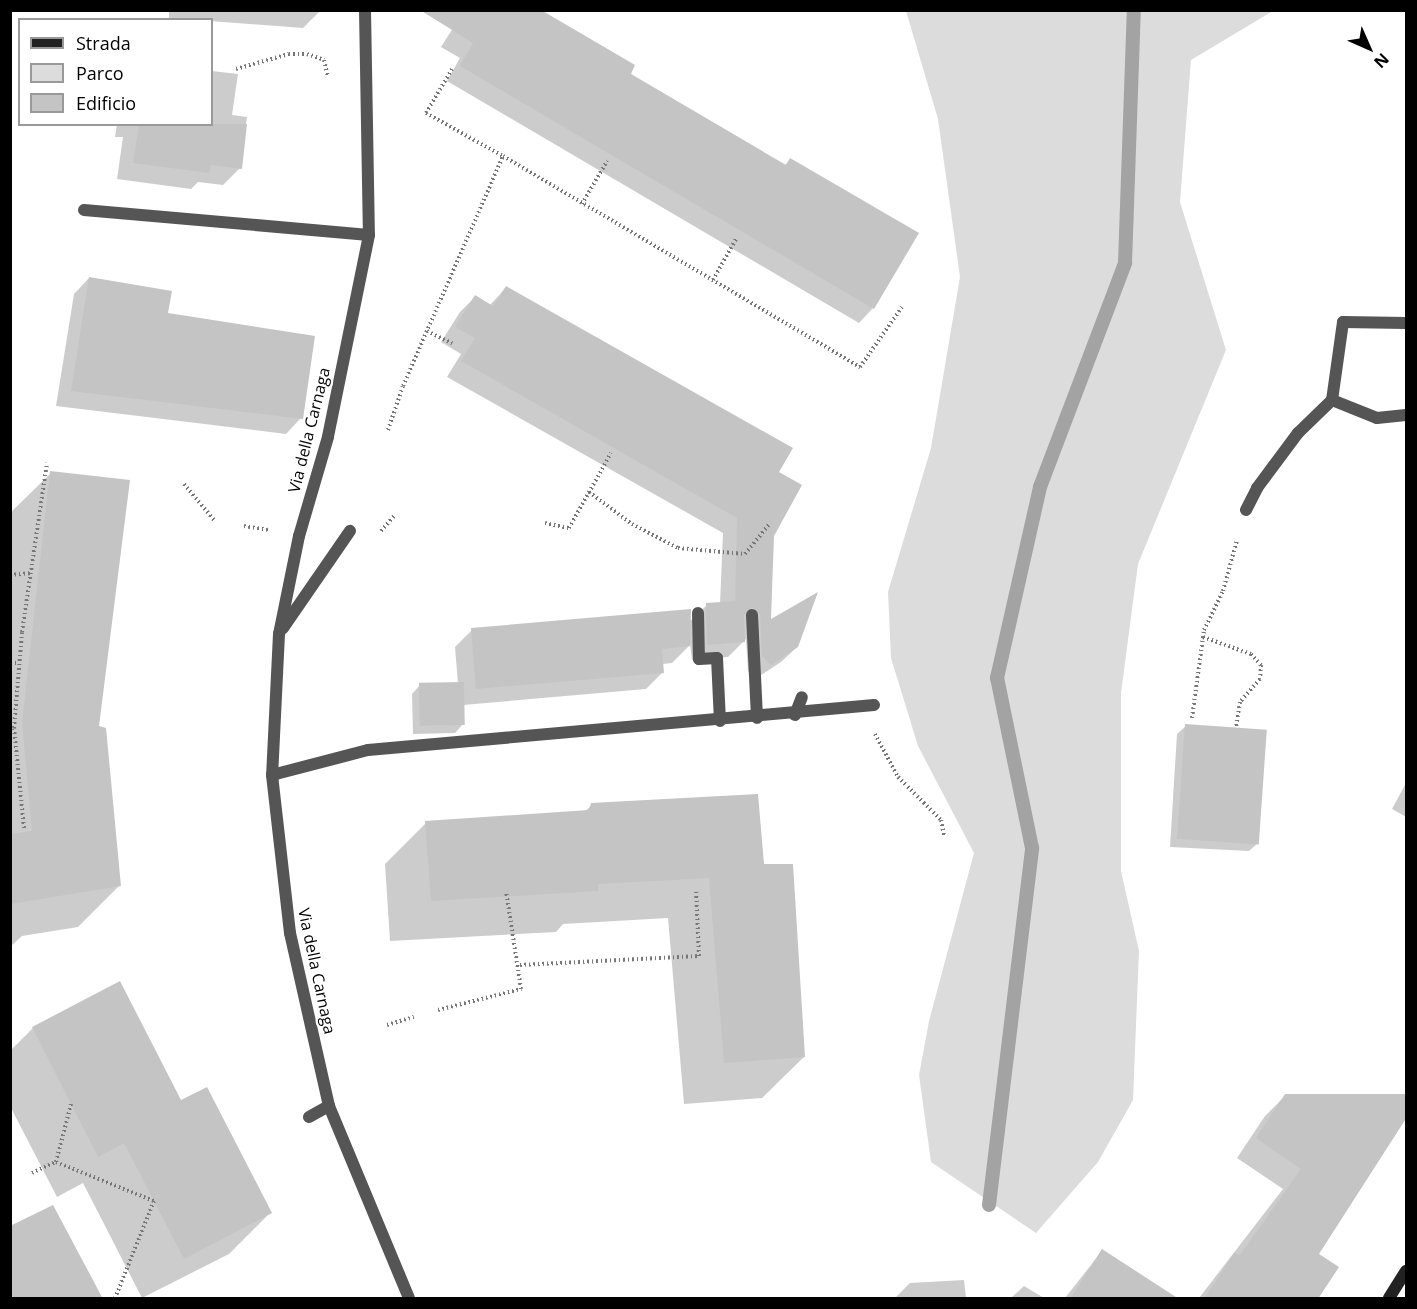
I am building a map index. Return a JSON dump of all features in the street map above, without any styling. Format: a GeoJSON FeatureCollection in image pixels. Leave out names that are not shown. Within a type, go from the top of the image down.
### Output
{"type":"FeatureCollection","features":[{"type":"Feature","properties":{"kind":"street","name":"Via della Carnaga"},"geometry":{"type":"LineString","coordinates":[[365,10],[369,234],[328,437],[299,536],[279,634],[272,775],[290,933],[329,1106],[409,1299]]}},
{"type":"Feature","properties":{"kind":"street"},"geometry":{"type":"LineString","coordinates":[[84,210],[369,234]]}},
{"type":"Feature","properties":{"kind":"street"},"geometry":{"type":"LineString","coordinates":[[1246,510],[1257,488],[1298,433],[1332,400],[1343,322],[1407,323]]}},
{"type":"Feature","properties":{"kind":"street"},"geometry":{"type":"LineString","coordinates":[[1332,400],[1377,418],[1407,415]]}},
{"type":"Feature","properties":{"kind":"street"},"geometry":{"type":"LineString","coordinates":[[279,634],[350,531]]}},
{"type":"Feature","properties":{"kind":"street"},"geometry":{"type":"LineString","coordinates":[[698,613],[699,659],[717,658],[720,721]]}},
{"type":"Feature","properties":{"kind":"street"},"geometry":{"type":"LineString","coordinates":[[752,615],[757,718]]}},
{"type":"Feature","properties":{"kind":"street"},"geometry":{"type":"LineString","coordinates":[[795,715],[802,697]]}},
{"type":"Feature","properties":{"kind":"street"},"geometry":{"type":"LineString","coordinates":[[272,775],[368,750],[795,715],[868,706]]}},
{"type":"Feature","properties":{"kind":"street"},"geometry":{"type":"LineString","coordinates":[[309,1117],[329,1106]]}},
{"type":"Feature","properties":{"kind":"street"},"geometry":{"type":"LineString","coordinates":[[1389,1299],[1407,1271]]}},
{"type":"Feature","properties":{"kind":"path"},"geometry":{"type":"LineString","coordinates":[[236,69],[289,54],[307,54],[324,60],[328,77]]}},
{"type":"Feature","properties":{"kind":"path"},"geometry":{"type":"LineString","coordinates":[[452,69],[426,113],[860,367],[902,307]]}},
{"type":"Feature","properties":{"kind":"path"},"geometry":{"type":"LineString","coordinates":[[388,430],[427,331],[503,156]]}},
{"type":"Feature","properties":{"kind":"path"},"geometry":{"type":"LineString","coordinates":[[582,204],[607,161]]}},
{"type":"Feature","properties":{"kind":"path"},"geometry":{"type":"LineString","coordinates":[[713,280],[736,239]]}},
{"type":"Feature","properties":{"kind":"path"},"geometry":{"type":"LineString","coordinates":[[427,331],[452,343]]}},
{"type":"Feature","properties":{"kind":"path"},"geometry":{"type":"LineString","coordinates":[[545,523],[569,528],[611,453]]}},
{"type":"Feature","properties":{"kind":"path"},"geometry":{"type":"LineString","coordinates":[[24,828],[12,728],[47,463]]}},
{"type":"Feature","properties":{"kind":"path"},"geometry":{"type":"LineString","coordinates":[[184,484],[214,520]]}},
{"type":"Feature","properties":{"kind":"path"},"geometry":{"type":"LineString","coordinates":[[589,492],[632,524],[678,548],[745,554],[770,523]]}},
{"type":"Feature","properties":{"kind":"path"},"geometry":{"type":"LineString","coordinates":[[1192,718],[1203,637],[1223,591],[1246,510]]}},
{"type":"Feature","properties":{"kind":"path"},"geometry":{"type":"LineString","coordinates":[[373,541],[394,516]]}},
{"type":"Feature","properties":{"kind":"path"},"geometry":{"type":"LineString","coordinates":[[10,575],[32,573]]}},
{"type":"Feature","properties":{"kind":"path"},"geometry":{"type":"LineString","coordinates":[[1203,637],[1251,654],[1261,665],[1260,679],[1240,702],[1236,728]]}},
{"type":"Feature","properties":{"kind":"path"},"geometry":{"type":"LineString","coordinates":[[10,663],[19,663]]}},
{"type":"Feature","properties":{"kind":"path"},"geometry":{"type":"LineString","coordinates":[[868,706],[898,777],[941,820],[944,836]]}},
{"type":"Feature","properties":{"kind":"path"},"geometry":{"type":"LineString","coordinates":[[520,965],[699,956],[696,890]]}},
{"type":"Feature","properties":{"kind":"path"},"geometry":{"type":"LineString","coordinates":[[438,1010],[521,988],[520,965],[506,891]]}},
{"type":"Feature","properties":{"kind":"path"},"geometry":{"type":"LineString","coordinates":[[387,1025],[414,1017]]}},
{"type":"Feature","properties":{"kind":"path"},"geometry":{"type":"LineString","coordinates":[[56,1162],[71,1104]]}},
{"type":"Feature","properties":{"kind":"path"},"geometry":{"type":"LineString","coordinates":[[32,1173],[56,1162],[154,1201],[115,1299]]}},
{"type":"Feature","properties":{"kind":"green space"},"geometry":{"type":"Polygon","coordinates":[[[906,11],[1273,11],[1191,60],[1180,202],[1226,350],[1138,564],[1121,693],[1121,871],[1139,951],[1133,1100],[1098,1162],[1036,1233],[931,1162],[919,1075],[929,1021],[974,853],[918,746],[891,658],[888,592],[931,448],[960,277],[938,119],[906,11]]]}},
{"type":"Feature","properties":{"kind":"building"},"geometry":{"type":"Polygon","coordinates":[[[420,10],[541,10],[635,65],[631,74],[786,165],[790,158],[919,233],[874,309],[460,66],[473,43],[420,10]]]}},
{"type":"Feature","properties":{"kind":"building"},"geometry":{"type":"Polygon","coordinates":[[[247,124],[242,169],[211,165],[209,173],[133,163],[139,126],[247,124]]]}},
{"type":"Feature","properties":{"kind":"building"},"geometry":{"type":"Polygon","coordinates":[[[89,277],[172,291],[168,313],[315,336],[303,419],[71,391],[89,277]]]}},
{"type":"Feature","properties":{"kind":"building"},"geometry":{"type":"Polygon","coordinates":[[[506,286],[793,448],[779,472],[802,485],[774,536],[771,619],[818,592],[798,647],[771,665],[762,656],[760,614],[752,607],[744,615],[745,642],[707,645],[706,603],[735,601],[737,518],[461,361],[475,338],[455,327],[475,295],[493,306],[506,286]]]}},
{"type":"Feature","properties":{"kind":"building"},"geometry":{"type":"Polygon","coordinates":[[[50,471],[130,480],[99,726],[106,728],[121,886],[10,904],[10,834],[32,831],[22,723],[50,471]]]}},
{"type":"Feature","properties":{"kind":"building"},"geometry":{"type":"Polygon","coordinates":[[[691,609],[690,646],[662,649],[664,673],[476,689],[471,628],[691,609]]]}},
{"type":"Feature","properties":{"kind":"building"},"geometry":{"type":"Polygon","coordinates":[[[464,682],[465,725],[420,726],[419,683],[464,682]]]}},
{"type":"Feature","properties":{"kind":"building"},"geometry":{"type":"Polygon","coordinates":[[[1185,724],[1267,730],[1259,844],[1177,839],[1185,724]]]}},
{"type":"Feature","properties":{"kind":"building"},"geometry":{"type":"Polygon","coordinates":[[[758,794],[764,864],[793,864],[805,1057],[724,1063],[709,878],[598,884],[598,891],[431,901],[425,821],[589,810],[591,803],[758,794]]]}},
{"type":"Feature","properties":{"kind":"building"},"geometry":{"type":"Polygon","coordinates":[[[120,981],[181,1100],[207,1087],[272,1213],[184,1259],[124,1143],[98,1157],[32,1027],[120,981]]]}},
{"type":"Feature","properties":{"kind":"building"},"geometry":{"type":"Polygon","coordinates":[[[1285,1094],[1407,1094],[1407,1117],[1319,1254],[1339,1267],[1318,1299],[1204,1299],[1234,1253],[1240,1255],[1301,1169],[1256,1138],[1285,1094]]]}},
{"type":"Feature","properties":{"kind":"building"},"geometry":{"type":"Polygon","coordinates":[[[53,1205],[103,1299],[10,1299],[10,1226],[53,1205]]]}},
{"type":"Feature","properties":{"kind":"building"},"geometry":{"type":"Polygon","coordinates":[[[1102,1249],[1179,1299],[1070,1299],[1102,1249]]]}},
{"type":"Feature","properties":{"kind":"waterway"},"geometry":{"type":"LineString","coordinates":[[989,1205],[1032,848],[997,678],[1040,487],[1125,263],[1134,10]]}}]}
